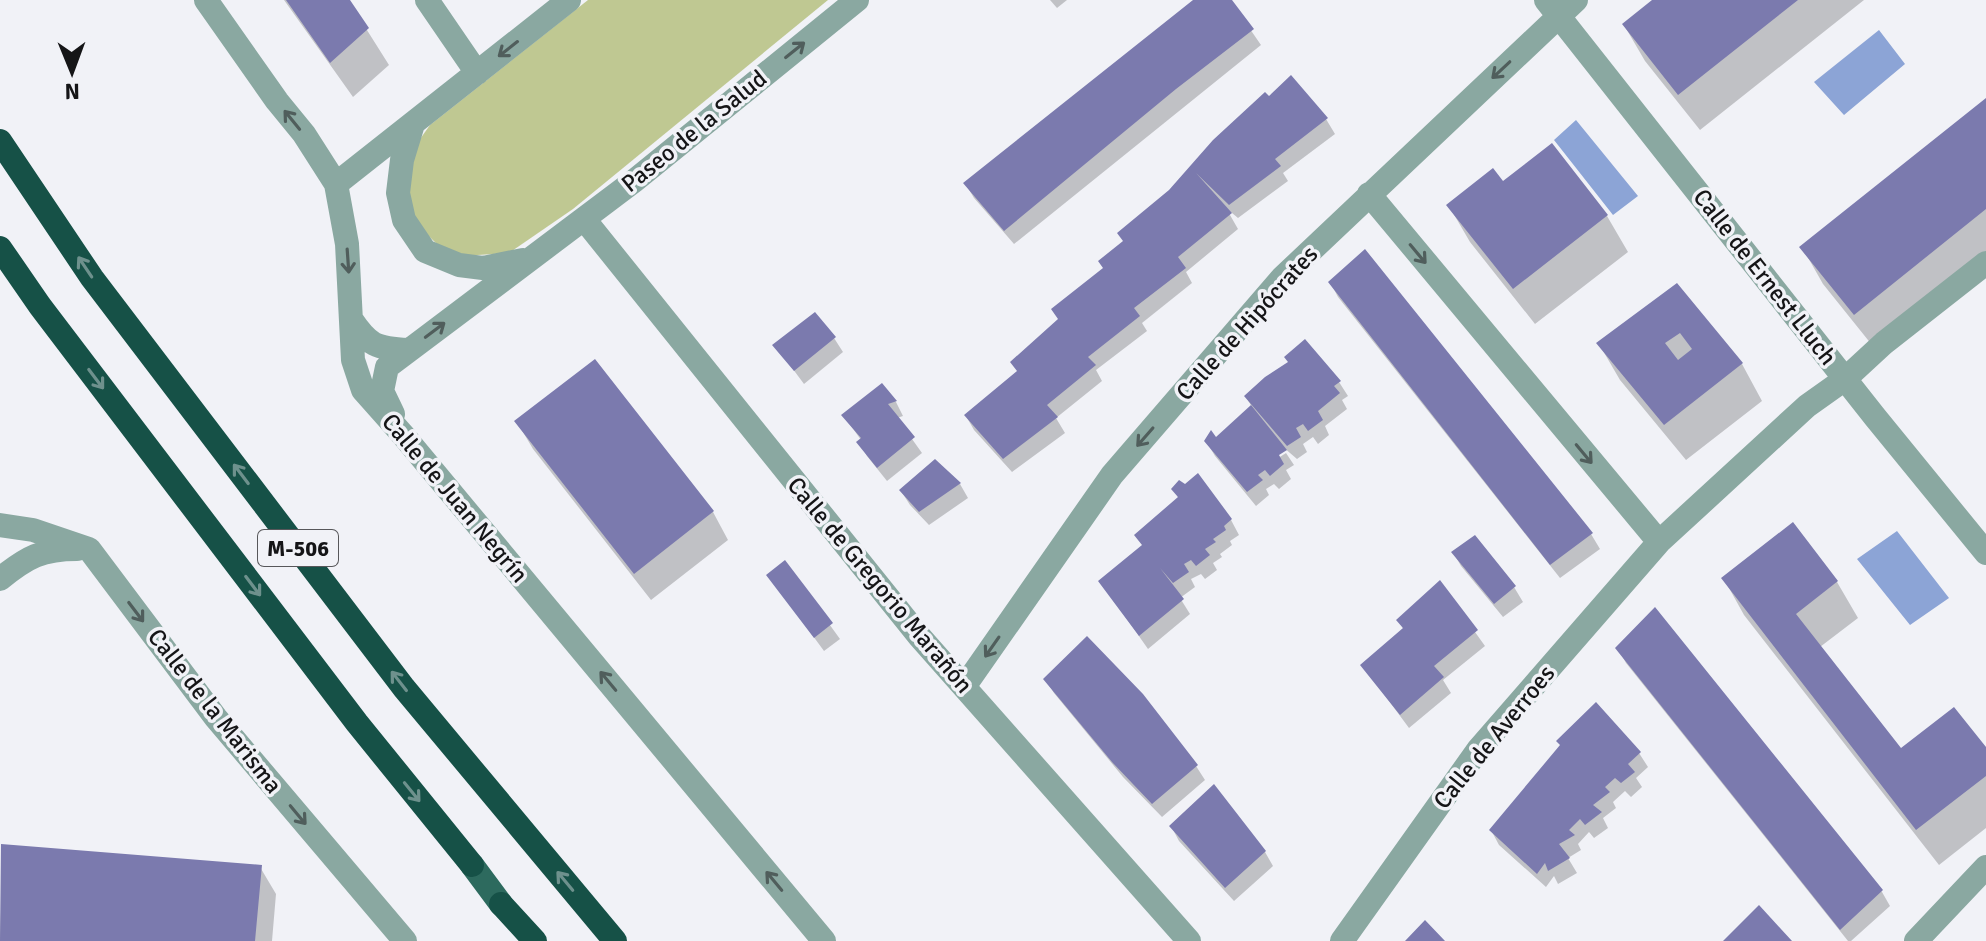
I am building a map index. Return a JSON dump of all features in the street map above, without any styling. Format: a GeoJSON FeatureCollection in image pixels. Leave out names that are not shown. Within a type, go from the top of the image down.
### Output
{"type":"FeatureCollection","features":[{"type":"Feature","properties":{"kind":"highway","name":"M-506"},"geometry":{"type":"LineString","coordinates":[[0,141],[92,278],[395,676],[615,941]]}},
{"type":"Feature","properties":{"kind":"highway","name":"M-506"},"geometry":{"type":"LineString","coordinates":[[0,248],[357,723],[472,865]]}},
{"type":"Feature","properties":{"kind":"highway","name":"M-506"},"geometry":{"type":"LineString","coordinates":[[501,904],[535,941]]}},
{"type":"Feature","properties":{"kind":"highway"},"geometry":{"type":"LineString","coordinates":[[501,904],[521,941]]}},
{"type":"Feature","properties":{"kind":"main road","name":"M-506"},"geometry":{"type":"LineString","coordinates":[[472,865],[501,904]]}},
{"type":"Feature","properties":{"kind":"street","name":"Calle de Juan Negrín"},"geometry":{"type":"LineString","coordinates":[[206,0],[304,134],[336,184],[347,244],[353,360],[363,390],[824,941]]}},
{"type":"Feature","properties":{"kind":"street"},"geometry":{"type":"LineString","coordinates":[[427,0],[477,73]]}},
{"type":"Feature","properties":{"kind":"street"},"geometry":{"type":"LineString","coordinates":[[336,184],[569,0]]}},
{"type":"Feature","properties":{"kind":"street","name":"Paseo de la Salud"},"geometry":{"type":"LineString","coordinates":[[403,435],[382,391],[387,367],[584,219],[857,0]]}},
{"type":"Feature","properties":{"kind":"street","name":"Calle de Hipócrates"},"geometry":{"type":"LineString","coordinates":[[964,687],[1112,475],[1282,278],[1560,5]]}},
{"type":"Feature","properties":{"kind":"street","name":"Calle de Ernest Lluch"},"geometry":{"type":"LineString","coordinates":[[1560,5],[1845,379],[1986,553]]}},
{"type":"Feature","properties":{"kind":"street","name":"Paseo de la Salud"},"geometry":{"type":"LineString","coordinates":[[413,124],[402,160],[398,193],[404,220],[425,251],[459,265],[483,268],[529,259]]}},
{"type":"Feature","properties":{"kind":"street"},"geometry":{"type":"LineString","coordinates":[[1369,194],[1659,542]]}},
{"type":"Feature","properties":{"kind":"street","name":"Calle de Gregorio Marañón"},"geometry":{"type":"LineString","coordinates":[[584,219],[919,636],[1189,941]]}},
{"type":"Feature","properties":{"kind":"street","name":"Calle de Averroes"},"geometry":{"type":"LineString","coordinates":[[1342,941],[1478,750],[1659,542],[1807,406],[1845,379],[1884,343],[1986,263]]}},
{"type":"Feature","properties":{"kind":"street"},"geometry":{"type":"LineString","coordinates":[[351,319],[365,339],[381,349],[408,350]]}},
{"type":"Feature","properties":{"kind":"street"},"geometry":{"type":"LineString","coordinates":[[0,525],[33,530],[89,549]]}},
{"type":"Feature","properties":{"kind":"street"},"geometry":{"type":"LineString","coordinates":[[0,579],[25,559],[52,549],[89,549]]}},
{"type":"Feature","properties":{"kind":"street","name":"Calle de la Marisma"},"geometry":{"type":"LineString","coordinates":[[89,549],[216,718],[405,941]]}},
{"type":"Feature","properties":{"kind":"street"},"geometry":{"type":"LineString","coordinates":[[1916,941],[1986,867]]}},
{"type":"Feature","properties":{"kind":"green space"},"geometry":{"type":"Polygon","coordinates":[[[588,0],[828,0],[573,209],[509,253],[462,256],[438,245],[409,217],[408,156],[430,125],[588,0]]]}},
{"type":"Feature","properties":{"kind":"water"},"geometry":{"type":"Polygon","coordinates":[[[1879,30],[1905,64],[1844,115],[1814,82],[1879,30]]]}},
{"type":"Feature","properties":{"kind":"water"},"geometry":{"type":"Polygon","coordinates":[[[1576,120],[1638,196],[1613,215],[1554,140],[1576,120]]]}},
{"type":"Feature","properties":{"kind":"water"},"geometry":{"type":"Polygon","coordinates":[[[1897,531],[1949,598],[1910,625],[1857,559],[1897,531]]]}},
{"type":"Feature","properties":{"kind":"building"},"geometry":{"type":"Polygon","coordinates":[[[286,0],[350,0],[369,28],[330,63],[286,0]]]}},
{"type":"Feature","properties":{"kind":"building"},"geometry":{"type":"Polygon","coordinates":[[[1193,0],[1232,0],[1254,29],[1004,231],[963,183],[1193,0]]]}},
{"type":"Feature","properties":{"kind":"building"},"geometry":{"type":"Polygon","coordinates":[[[1652,0],[1798,0],[1678,95],[1622,24],[1652,0]]]}},
{"type":"Feature","properties":{"kind":"building"},"geometry":{"type":"Polygon","coordinates":[[[1291,75],[1328,118],[1275,159],[1281,166],[1229,205],[1196,173],[1232,213],[1178,257],[1186,268],[1134,308],[1140,316],[1088,357],[1096,365],[1047,405],[1058,417],[1003,459],[964,415],[1017,371],[1010,362],[1058,319],[1051,309],[1103,268],[1098,261],[1123,241],[1117,233],[1169,190],[1213,140],[1265,92],[1269,96],[1291,75]]]}},
{"type":"Feature","properties":{"kind":"building"},"geometry":{"type":"Polygon","coordinates":[[[1986,98],[1986,209],[1854,315],[1799,247],[1986,98]]]}},
{"type":"Feature","properties":{"kind":"building"},"geometry":{"type":"Polygon","coordinates":[[[1552,143],[1608,215],[1513,289],[1446,205],[1493,168],[1503,181],[1552,143]]]}},
{"type":"Feature","properties":{"kind":"building"},"geometry":{"type":"Polygon","coordinates":[[[1365,249],[1593,533],[1550,565],[1328,282],[1365,249]]]}},
{"type":"Feature","properties":{"kind":"building"},"geometry":{"type":"Polygon","coordinates":[[[1677,283],[1743,363],[1664,425],[1596,343],[1677,283]],[[1680,333],[1665,343],[1678,360],[1692,349],[1680,333]]]}},
{"type":"Feature","properties":{"kind":"building"},"geometry":{"type":"Polygon","coordinates":[[[815,312],[836,337],[794,371],[772,345],[815,312]]]}},
{"type":"Feature","properties":{"kind":"building"},"geometry":{"type":"Polygon","coordinates":[[[1305,339],[1341,381],[1334,386],[1340,393],[1318,411],[1323,420],[1308,431],[1303,424],[1296,428],[1301,437],[1287,446],[1244,396],[1288,362],[1284,357],[1305,339]]]}},
{"type":"Feature","properties":{"kind":"building"},"geometry":{"type":"Polygon","coordinates":[[[595,359],[714,511],[634,574],[514,421],[595,359]]]}},
{"type":"Feature","properties":{"kind":"building"},"geometry":{"type":"Polygon","coordinates":[[[882,383],[897,401],[888,404],[915,437],[877,468],[856,442],[861,438],[841,415],[882,383]]]}},
{"type":"Feature","properties":{"kind":"building"},"geometry":{"type":"Polygon","coordinates":[[[1251,405],[1287,450],[1279,455],[1284,464],[1270,476],[1265,470],[1258,475],[1263,480],[1247,492],[1204,441],[1211,430],[1216,437],[1251,405]]]}},
{"type":"Feature","properties":{"kind":"building"},"geometry":{"type":"Polygon","coordinates":[[[935,459],[961,483],[919,512],[899,490],[935,459]]]}},
{"type":"Feature","properties":{"kind":"building"},"geometry":{"type":"Polygon","coordinates":[[[1198,473],[1232,519],[1224,526],[1226,530],[1213,539],[1216,542],[1205,549],[1210,555],[1196,566],[1191,560],[1184,564],[1189,572],[1173,583],[1160,568],[1184,599],[1139,636],[1098,581],[1142,545],[1134,535],[1178,497],[1171,489],[1179,480],[1185,484],[1198,473]]]}},
{"type":"Feature","properties":{"kind":"building"},"geometry":{"type":"Polygon","coordinates":[[[1793,522],[1838,581],[1796,614],[1901,748],[1954,707],[1986,747],[1986,776],[1916,830],[1721,578],[1793,522]]]}},
{"type":"Feature","properties":{"kind":"building"},"geometry":{"type":"Polygon","coordinates":[[[1475,535],[1516,586],[1494,604],[1451,552],[1475,535]]]}},
{"type":"Feature","properties":{"kind":"building"},"geometry":{"type":"Polygon","coordinates":[[[785,560],[833,623],[814,638],[766,575],[785,560]]]}},
{"type":"Feature","properties":{"kind":"building"},"geometry":{"type":"Polygon","coordinates":[[[1440,580],[1478,630],[1434,666],[1444,677],[1400,715],[1360,665],[1403,628],[1396,620],[1440,580]]]}},
{"type":"Feature","properties":{"kind":"building"},"geometry":{"type":"Polygon","coordinates":[[[1655,607],[1883,890],[1840,930],[1615,648],[1655,607]]]}},
{"type":"Feature","properties":{"kind":"building"},"geometry":{"type":"Polygon","coordinates":[[[1087,636],[1143,694],[1198,765],[1152,804],[1112,762],[1043,679],[1087,636]]]}},
{"type":"Feature","properties":{"kind":"building"},"geometry":{"type":"Polygon","coordinates":[[[1596,702],[1641,752],[1628,764],[1635,772],[1621,783],[1615,778],[1605,787],[1610,792],[1593,805],[1602,812],[1585,825],[1580,819],[1569,830],[1575,835],[1559,844],[1570,858],[1548,871],[1545,863],[1537,874],[1489,830],[1560,745],[1556,741],[1596,702]]]}},
{"type":"Feature","properties":{"kind":"building"},"geometry":{"type":"Polygon","coordinates":[[[1214,784],[1266,851],[1225,888],[1169,826],[1214,784]]]}},
{"type":"Feature","properties":{"kind":"building"},"geometry":{"type":"Polygon","coordinates":[[[1,844],[262,865],[255,941],[0,941],[1,844]]]}},
{"type":"Feature","properties":{"kind":"building"},"geometry":{"type":"Polygon","coordinates":[[[1759,905],[1792,941],[1723,941],[1759,905]]]}},
{"type":"Feature","properties":{"kind":"building"},"geometry":{"type":"Polygon","coordinates":[[[1425,920],[1445,941],[1405,941],[1425,920]]]}}]}
